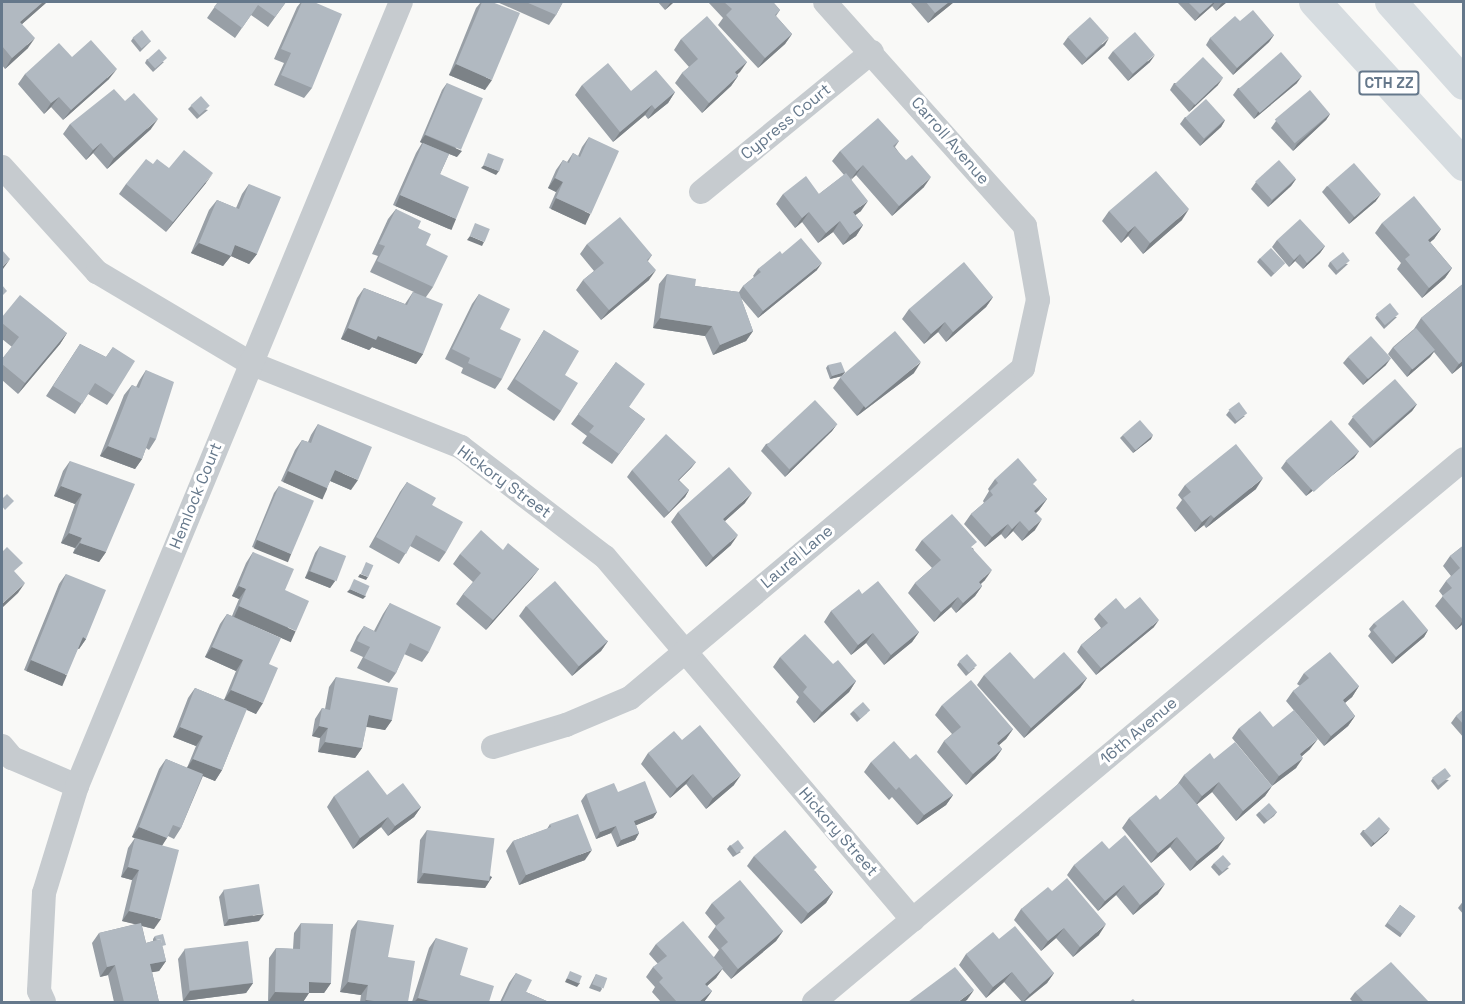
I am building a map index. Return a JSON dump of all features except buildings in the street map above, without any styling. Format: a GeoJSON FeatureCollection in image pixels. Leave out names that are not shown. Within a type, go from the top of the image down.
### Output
{"type":"FeatureCollection","features":[{"type":"Feature","properties":{"kind":"main road","name":"CTH ZZ"},"geometry":{"type":"LineString","coordinates":[[1315,2],[1464,165]]}},
{"type":"Feature","properties":{"kind":"main road","name":"CTH ZZ"},"geometry":{"type":"LineString","coordinates":[[1391,2],[1464,84]]}},
{"type":"Feature","properties":{"kind":"street","name":"Hemlock Court"},"geometry":{"type":"LineString","coordinates":[[44,1002],[39,991],[44,893],[77,786],[401,2]]}},
{"type":"Feature","properties":{"kind":"street","name":"Carroll Avenue"},"geometry":{"type":"LineString","coordinates":[[825,2],[1025,226],[1038,300]]}},
{"type":"Feature","properties":{"kind":"street","name":"Cypress Court"},"geometry":{"type":"LineString","coordinates":[[700,192],[872,52]]}},
{"type":"Feature","properties":{"kind":"street","name":"Hickory Street"},"geometry":{"type":"LineString","coordinates":[[2,167],[97,272],[250,363],[461,447],[604,557],[913,920]]}},
{"type":"Feature","properties":{"kind":"street","name":"Laurel Lane"},"geometry":{"type":"LineString","coordinates":[[493,747],[566,725],[630,698],[1023,368],[1038,300]]}},
{"type":"Feature","properties":{"kind":"street","name":"16th Avenue"},"geometry":{"type":"LineString","coordinates":[[814,1002],[1464,459]]}},
{"type":"Feature","properties":{"kind":"street"},"geometry":{"type":"LineString","coordinates":[[2,746],[12,758],[77,786]]}}]}
